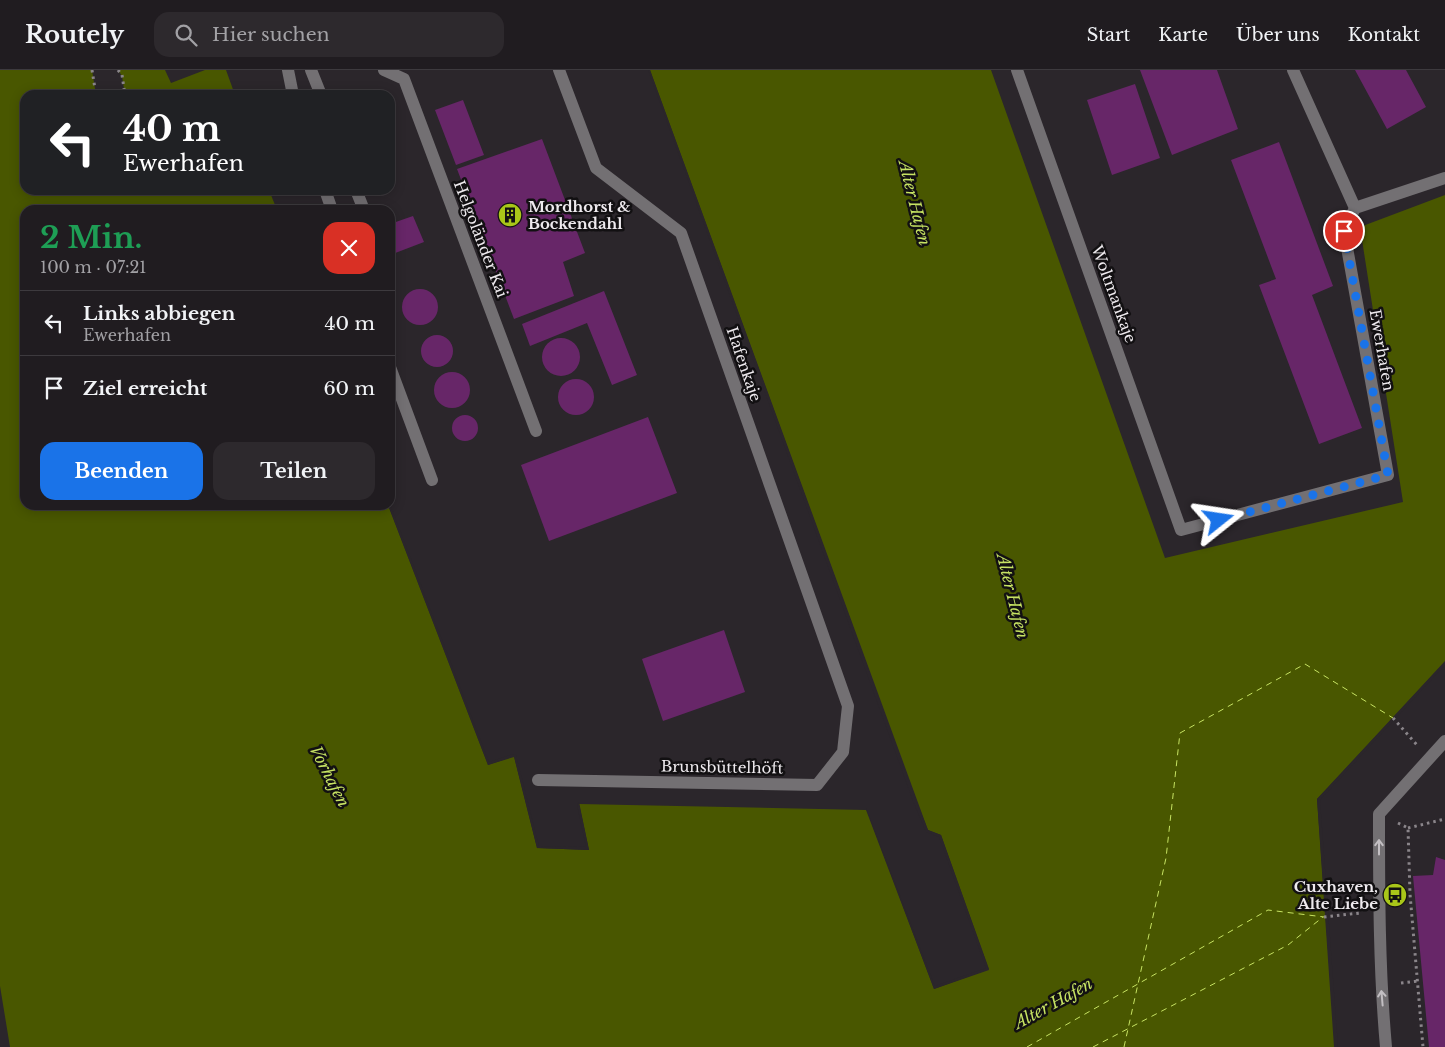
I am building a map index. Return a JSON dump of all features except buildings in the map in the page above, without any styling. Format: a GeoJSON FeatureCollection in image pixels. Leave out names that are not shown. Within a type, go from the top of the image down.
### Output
{"type":"FeatureCollection","features":[{"type":"Feature","properties":{"kind":"street"},"geometry":{"type":"LineString","coordinates":[[288,70],[292,90]]}},
{"type":"Feature","properties":{"kind":"street"},"geometry":{"type":"LineString","coordinates":[[311,70],[319,90]]}},
{"type":"Feature","properties":{"kind":"street","name":"Helgoländer Kai"},"geometry":{"type":"LineString","coordinates":[[384,70],[404,80],[536,431]]}},
{"type":"Feature","properties":{"kind":"street","name":"Hafenkaje"},"geometry":{"type":"LineString","coordinates":[[559,70],[596,168],[680,233],[848,706]]}},
{"type":"Feature","properties":{"kind":"street","name":"Woltmankaje"},"geometry":{"type":"LineString","coordinates":[[1017,70],[1181,530],[1388,475]]}},
{"type":"Feature","properties":{"kind":"street"},"geometry":{"type":"LineString","coordinates":[[1292,70],[1355,208],[1445,178]]}},
{"type":"Feature","properties":{"kind":"street"},"geometry":{"type":"LineString","coordinates":[[358,195],[362,205]]}},
{"type":"Feature","properties":{"kind":"street","name":"Ewerhafen"},"geometry":{"type":"LineString","coordinates":[[1355,208],[1344,231],[1388,475]]}},
{"type":"Feature","properties":{"kind":"street"},"geometry":{"type":"LineString","coordinates":[[395,380],[432,480]]}},
{"type":"Feature","properties":{"kind":"street","name":"Brunsbüttelhöft"},"geometry":{"type":"LineString","coordinates":[[538,780],[817,785],[843,752],[848,706]]}},
{"type":"Feature","properties":{"kind":"street"},"geometry":{"type":"LineString","coordinates":[[1386,1047],[1378,910],[1379,814],[1445,741]]}},
{"type":"Feature","properties":{"kind":"path"},"geometry":{"type":"LineString","coordinates":[[92,70],[95,90]]}},
{"type":"Feature","properties":{"kind":"path"},"geometry":{"type":"LineString","coordinates":[[118,70],[122,76],[124,90]]}},
{"type":"Feature","properties":{"kind":"path"},"geometry":{"type":"LineString","coordinates":[[1393,718],[1429,758]]}},
{"type":"Feature","properties":{"kind":"path"},"geometry":{"type":"LineString","coordinates":[[1379,814],[1408,828],[1445,819]]}},
{"type":"Feature","properties":{"kind":"path"},"geometry":{"type":"LineString","coordinates":[[1408,828],[1410,894],[1423,1047]]}},
{"type":"Feature","properties":{"kind":"path"},"geometry":{"type":"LineString","coordinates":[[1324,917],[1378,910]]}},
{"type":"Feature","properties":{"kind":"water"},"geometry":{"type":"Polygon","coordinates":[[[0,70],[92,70],[95,90],[20,90],[20,195],[271,195],[275,205],[20,205],[20,510],[390,510],[488,765],[514,756],[537,848],[589,850],[579,804],[866,810],[934,989],[989,969],[941,835],[928,830],[916,800],[650,70],[991,70],[1165,558],[1403,502],[1360,227],[1445,195],[1445,662],[1317,799],[1335,1047],[10,1047],[0,986],[0,70]]]}},
{"type":"Feature","properties":{"kind":"water"},"geometry":{"type":"Polygon","coordinates":[[[118,70],[165,70],[171,83],[205,70],[226,70],[233,90],[124,90],[122,76],[118,70]]]}},
{"type":"Feature","properties":{"kind":"pier"},"geometry":{"type":"Polygon","coordinates":[[[648,70],[650,70],[928,830],[941,835],[989,970],[934,989],[866,808],[935,986],[986,968],[939,837],[926,832],[913,801],[648,70]]]}},
{"type":"Feature","properties":{"kind":"pier"},"geometry":{"type":"Polygon","coordinates":[[[390,510],[392,510],[489,762],[513,754],[516,755],[539,846],[586,847],[577,805],[579,802],[589,850],[537,848],[514,757],[488,765],[390,510]]]}},
{"type":"Feature","properties":{"kind":"pier"},"geometry":{"type":"Polygon","coordinates":[[[1445,661],[1445,665],[1320,800],[1338,1047],[1334,1047],[1317,799],[1445,661]]]}},
{"type":"Feature","properties":{"kind":"ferry route"},"geometry":{"type":"LineString","coordinates":[[1124,1047],[1166,858],[1180,733],[1305,664],[1393,718]]}},
{"type":"Feature","properties":{"kind":"ferry route"},"geometry":{"type":"LineString","coordinates":[[1027,1047],[1268,910],[1324,917]]}},
{"type":"Feature","properties":{"kind":"ferry route"},"geometry":{"type":"LineString","coordinates":[[1093,1047],[1288,945],[1323,917]]}},
{"type":"Feature","properties":{"kind":"place","name":"Mordhorst & Bockendahl"},"geometry":{"type":"Point","coordinates":[510,215]}},
{"type":"Feature","properties":{"kind":"place","name":"Cuxhaven, Alte Liebe"},"geometry":{"type":"Point","coordinates":[1395,895]}},
{"type":"Feature","properties":{"kind":"route"},"geometry":{"type":"LineString","coordinates":[[1219,520],[1388,475],[1344,231]]}},
{"type":"Feature","properties":{"kind":"water label","name":"Alter Hafen"},"geometry":{"type":"Point","coordinates":[915,203]}},
{"type":"Feature","properties":{"kind":"water label","name":"Alter Hafen"},"geometry":{"type":"Point","coordinates":[1013,596]}},
{"type":"Feature","properties":{"kind":"water label","name":"Vorhafen"},"geometry":{"type":"Point","coordinates":[330,776]}},
{"type":"Feature","properties":{"kind":"water label","name":"Alter Hafen"},"geometry":{"type":"Point","coordinates":[1053,1003]}}]}
